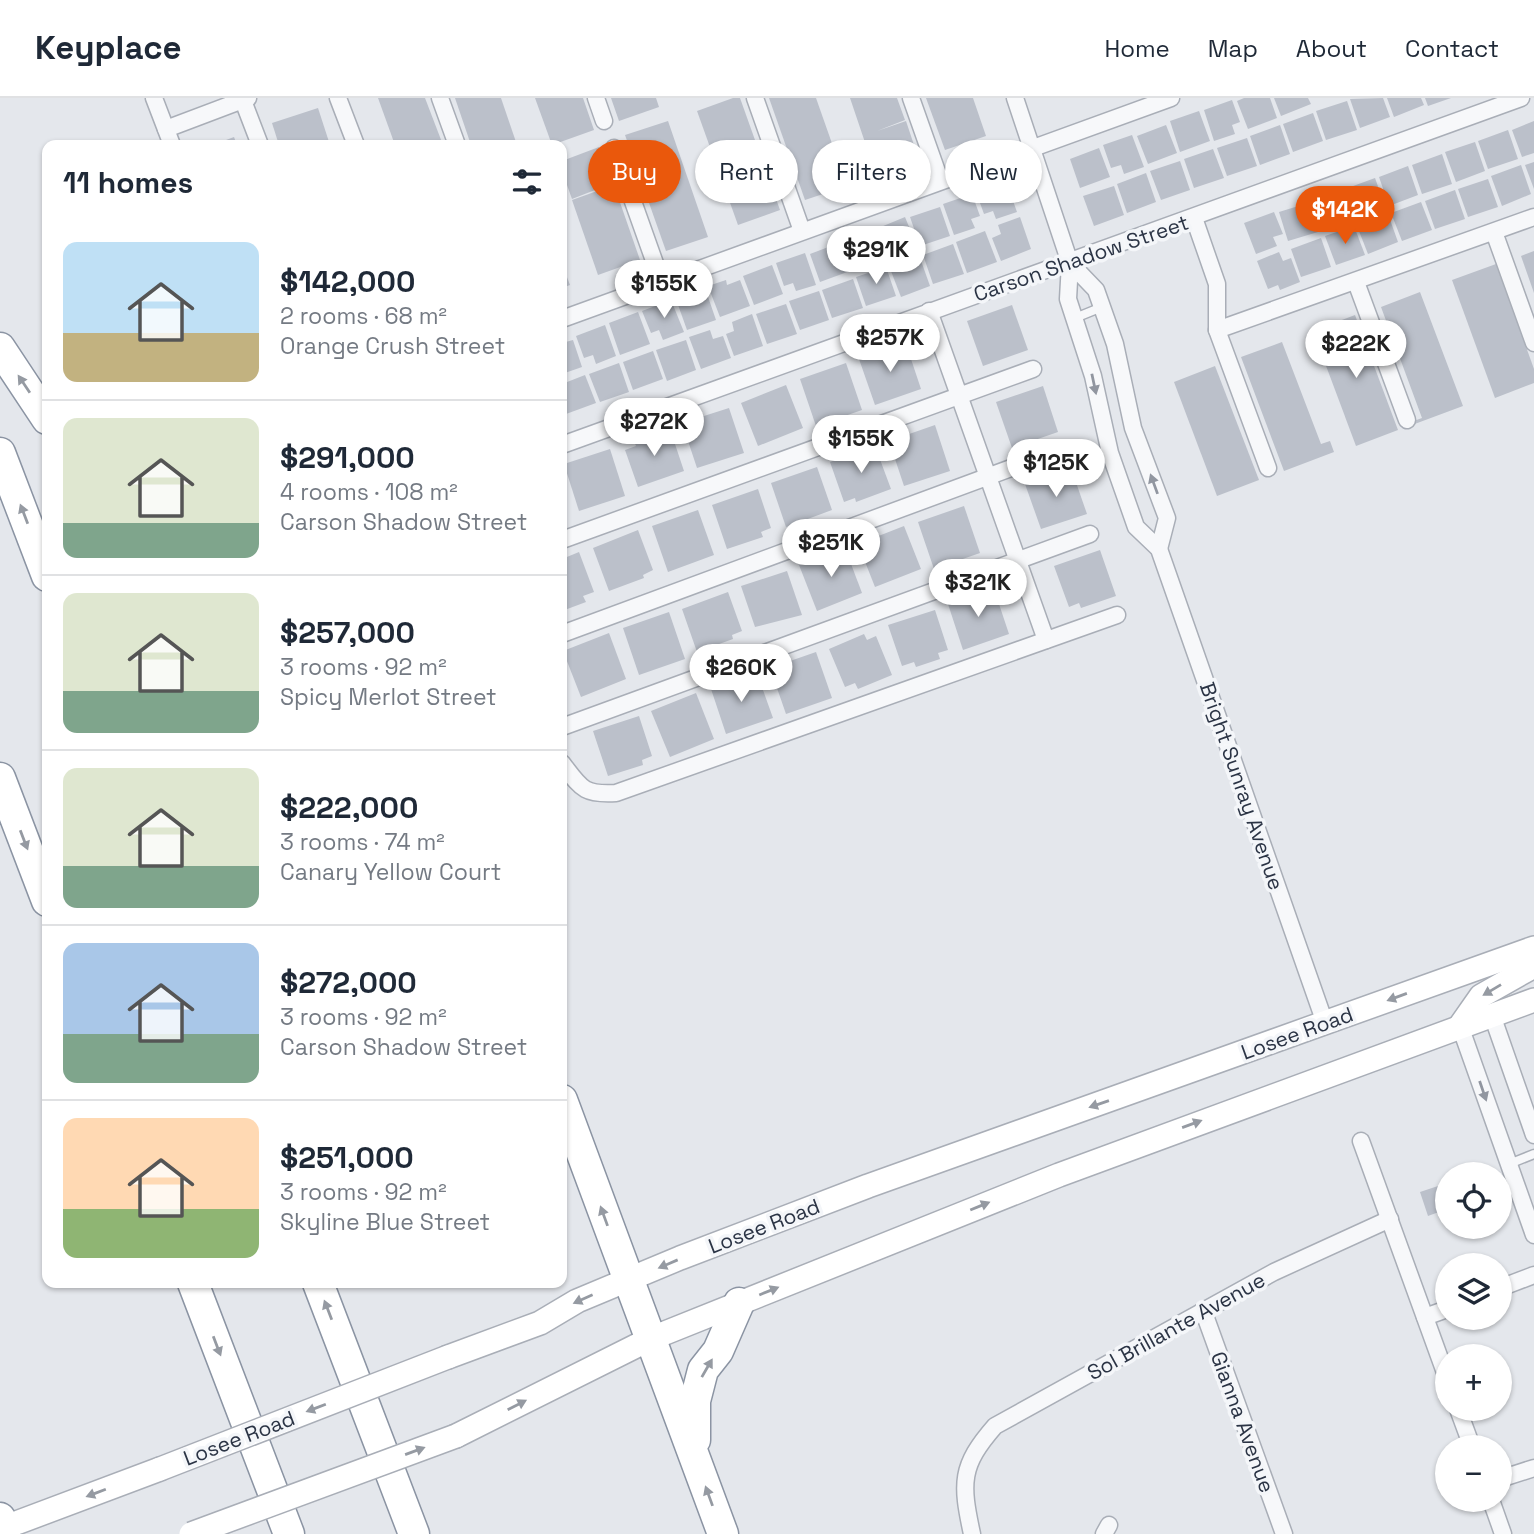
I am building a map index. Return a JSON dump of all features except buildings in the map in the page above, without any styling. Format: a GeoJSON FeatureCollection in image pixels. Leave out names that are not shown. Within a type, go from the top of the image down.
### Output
{"type":"FeatureCollection","features":[{"type":"Feature","properties":{"kind":"highway"},"geometry":{"type":"LineString","coordinates":[[0,348],[42,411]]}},
{"type":"Feature","properties":{"kind":"highway"},"geometry":{"type":"LineString","coordinates":[[0,453],[42,563]]}},
{"type":"Feature","properties":{"kind":"highway"},"geometry":{"type":"LineString","coordinates":[[0,778],[42,888]]}},
{"type":"Feature","properties":{"kind":"highway"},"geometry":{"type":"LineString","coordinates":[[567,1114],[723,1534]]}},
{"type":"Feature","properties":{"kind":"highway"},"geometry":{"type":"LineString","coordinates":[[195,1288],[289,1534]]}},
{"type":"Feature","properties":{"kind":"highway"},"geometry":{"type":"LineString","coordinates":[[320,1288],[414,1534]]}},
{"type":"Feature","properties":{"kind":"highway"},"geometry":{"type":"LineString","coordinates":[[695,1458],[695,1401],[703,1370],[718,1351],[739,1303]]}},
{"type":"Feature","properties":{"kind":"main road","name":"Losee Road"},"geometry":{"type":"LineString","coordinates":[[3,1527],[540,1323],[577,1301],[869,1186],[1534,948]]}},
{"type":"Feature","properties":{"kind":"main road"},"geometry":{"type":"LineString","coordinates":[[1460,1026],[1481,996],[1534,965]]}},
{"type":"Feature","properties":{"kind":"main road"},"geometry":{"type":"LineString","coordinates":[[191,1534],[456,1436],[650,1339],[1072,1170],[1534,1000]]}},
{"type":"Feature","properties":{"kind":"street"},"geometry":{"type":"LineString","coordinates":[[154,98],[170,140]]}},
{"type":"Feature","properties":{"kind":"street"},"geometry":{"type":"LineString","coordinates":[[338,98],[354,140]]}},
{"type":"Feature","properties":{"kind":"street"},"geometry":{"type":"LineString","coordinates":[[440,98],[455,140]]}},
{"type":"Feature","properties":{"kind":"street"},"geometry":{"type":"LineString","coordinates":[[596,98],[604,121]]}},
{"type":"Feature","properties":{"kind":"street"},"geometry":{"type":"LineString","coordinates":[[755,98],[802,231]]}},
{"type":"Feature","properties":{"kind":"street"},"geometry":{"type":"LineString","coordinates":[[911,98],[940,180]]}},
{"type":"Feature","properties":{"kind":"street"},"geometry":{"type":"LineString","coordinates":[[1015,98],[1027,140]]}},
{"type":"Feature","properties":{"kind":"street"},"geometry":{"type":"LineString","coordinates":[[1042,145],[1130,105],[1171,98]]}},
{"type":"Feature","properties":{"kind":"street","name":"Carson Shadow Street"},"geometry":{"type":"LineString","coordinates":[[567,443],[1521,98]]}},
{"type":"Feature","properties":{"kind":"street"},"geometry":{"type":"LineString","coordinates":[[166,129],[244,99],[258,140]]}},
{"type":"Feature","properties":{"kind":"street"},"geometry":{"type":"LineString","coordinates":[[567,317],[945,178]]}},
{"type":"Feature","properties":{"kind":"street"},"geometry":{"type":"LineString","coordinates":[[1042,184],[1070,263],[1096,290],[1121,365],[1133,428],[1167,519],[1159,549]]}},
{"type":"Feature","properties":{"kind":"street"},"geometry":{"type":"LineString","coordinates":[[634,203],[662,283]]}},
{"type":"Feature","properties":{"kind":"street"},"geometry":{"type":"LineString","coordinates":[[1217,330],[1534,217]]}},
{"type":"Feature","properties":{"kind":"street"},"geometry":{"type":"LineString","coordinates":[[1195,218],[1217,284],[1217,330],[1268,468]]}},
{"type":"Feature","properties":{"kind":"street"},"geometry":{"type":"LineString","coordinates":[[1494,232],[1534,344]]}},
{"type":"Feature","properties":{"kind":"street","name":"Bright Sunray Avenue"},"geometry":{"type":"LineString","coordinates":[[1070,263],[1068,299],[1093,376],[1110,453],[1136,527],[1159,549],[1325,1023]]}},
{"type":"Feature","properties":{"kind":"street"},"geometry":{"type":"LineString","coordinates":[[1356,282],[1406,421]]}},
{"type":"Feature","properties":{"kind":"street"},"geometry":{"type":"LineString","coordinates":[[929,311],[1046,640]]}},
{"type":"Feature","properties":{"kind":"street"},"geometry":{"type":"LineString","coordinates":[[567,538],[1033,369]]}},
{"type":"Feature","properties":{"kind":"street"},"geometry":{"type":"LineString","coordinates":[[567,632],[1057,452]]}},
{"type":"Feature","properties":{"kind":"street"},"geometry":{"type":"LineString","coordinates":[[567,725],[1090,534]]}},
{"type":"Feature","properties":{"kind":"street"},"geometry":{"type":"LineString","coordinates":[[567,770],[581,788],[591,793],[616,793],[1117,615]]}},
{"type":"Feature","properties":{"kind":"street"},"geometry":{"type":"LineString","coordinates":[[1492,1015],[1534,1135]]}},
{"type":"Feature","properties":{"kind":"street"},"geometry":{"type":"LineString","coordinates":[[1460,1026],[1508,1162]]}},
{"type":"Feature","properties":{"kind":"street"},"geometry":{"type":"LineString","coordinates":[[1361,1140],[1435,1345]]}},
{"type":"Feature","properties":{"kind":"street"},"geometry":{"type":"LineString","coordinates":[[1512,1173],[1534,1235]]}},
{"type":"Feature","properties":{"kind":"street","name":"Sol Brillante Avenue"},"geometry":{"type":"LineString","coordinates":[[972,1534],[965,1474],[974,1451],[995,1426],[1274,1272],[1390,1219]]}},
{"type":"Feature","properties":{"kind":"street"},"geometry":{"type":"LineString","coordinates":[[1512,1283],[1534,1275]]}},
{"type":"Feature","properties":{"kind":"street","name":"Gianna Avenue"},"geometry":{"type":"LineString","coordinates":[[1203,1310],[1284,1534]]}},
{"type":"Feature","properties":{"kind":"street"},"geometry":{"type":"LineString","coordinates":[[1425,1317],[1435,1313]]}},
{"type":"Feature","properties":{"kind":"street"},"geometry":{"type":"LineString","coordinates":[[1512,1475],[1534,1468]]}},
{"type":"Feature","properties":{"kind":"street"},"geometry":{"type":"LineString","coordinates":[[1495,1512],[1503,1534]]}},
{"type":"Feature","properties":{"kind":"lane"},"geometry":{"type":"LineString","coordinates":[[1075,318],[1102,307]]}},
{"type":"Feature","properties":{"kind":"lane"},"geometry":{"type":"LineString","coordinates":[[1512,1163],[1534,1154]]}}]}
